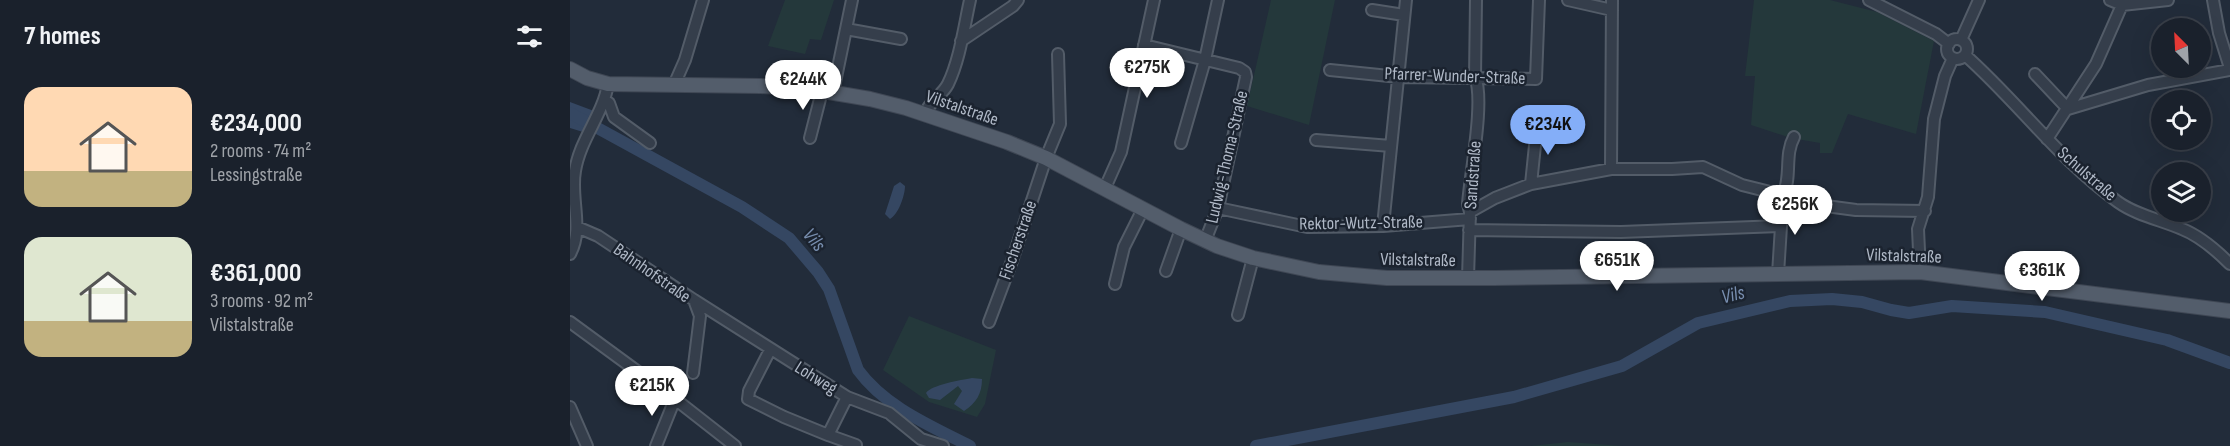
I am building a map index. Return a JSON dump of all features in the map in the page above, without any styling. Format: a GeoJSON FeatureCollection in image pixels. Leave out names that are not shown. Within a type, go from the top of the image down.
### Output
{"type":"FeatureCollection","features":[{"type":"Feature","properties":{"kind":"main road","name":"Vilstalstraße"},"geometry":{"type":"LineString","coordinates":[[570,69],[587,78],[608,84],[761,86],[827,92],[870,99],[926,114],[1046,158],[1205,241],[1253,258],[1319,272],[1355,276],[1468,278],[1920,272],[2168,301],[2230,311]]}},
{"type":"Feature","properties":{"kind":"street"},"geometry":{"type":"LineString","coordinates":[[674,85],[685,60],[703,0]]}},
{"type":"Feature","properties":{"kind":"street"},"geometry":{"type":"LineString","coordinates":[[810,138],[827,92],[852,0]]}},
{"type":"Feature","properties":{"kind":"street"},"geometry":{"type":"LineString","coordinates":[[926,114],[928,107],[948,86],[970,0]]}},
{"type":"Feature","properties":{"kind":"street"},"geometry":{"type":"LineString","coordinates":[[961,41],[1013,6],[1018,0]]}},
{"type":"Feature","properties":{"kind":"street"},"geometry":{"type":"LineString","coordinates":[[1105,188],[1121,152],[1154,0]]}},
{"type":"Feature","properties":{"kind":"street"},"geometry":{"type":"LineString","coordinates":[[1181,142],[1205,60],[1218,0]]}},
{"type":"Feature","properties":{"kind":"street"},"geometry":{"type":"LineString","coordinates":[[1383,226],[1406,0]]}},
{"type":"Feature","properties":{"kind":"street","name":"Sandstraße"},"geometry":{"type":"LineString","coordinates":[[1468,278],[1470,220],[1468,204],[1479,105],[1475,77],[1476,0]]}},
{"type":"Feature","properties":{"kind":"street","name":"Pfarrer-Wunder-Straße"},"geometry":{"type":"LineString","coordinates":[[1330,70],[1399,77],[1536,79],[1539,0]]}},
{"type":"Feature","properties":{"kind":"street"},"geometry":{"type":"LineString","coordinates":[[1568,0],[1612,5],[1611,169]]}},
{"type":"Feature","properties":{"kind":"street"},"geometry":{"type":"LineString","coordinates":[[1961,39],[1979,0]]}},
{"type":"Feature","properties":{"kind":"street"},"geometry":{"type":"LineString","coordinates":[[2110,0],[2122,5],[2168,0]]}},
{"type":"Feature","properties":{"kind":"street"},"geometry":{"type":"LineString","coordinates":[[2068,109],[2148,85],[2230,69],[2219,33],[2213,0]]}},
{"type":"Feature","properties":{"kind":"street"},"geometry":{"type":"LineString","coordinates":[[1874,1],[1936,34],[1949,44]]}},
{"type":"Feature","properties":{"kind":"street"},"geometry":{"type":"LineString","coordinates":[[2047,139],[2097,64],[2122,5]]}},
{"type":"Feature","properties":{"kind":"street"},"geometry":{"type":"LineString","coordinates":[[1372,10],[1404,15]]}},
{"type":"Feature","properties":{"kind":"street"},"geometry":{"type":"LineString","coordinates":[[846,28],[901,39]]}},
{"type":"Feature","properties":{"kind":"street"},"geometry":{"type":"LineString","coordinates":[[1954,39],[1961,39],[1967,46],[1965,55],[1958,59],[1953,58],[1947,50],[1949,44],[1954,39]]}},
{"type":"Feature","properties":{"kind":"street"},"geometry":{"type":"LineString","coordinates":[[1144,45],[1205,60]]}},
{"type":"Feature","properties":{"kind":"street","name":"Fischerstraße"},"geometry":{"type":"LineString","coordinates":[[989,322],[1060,124],[1058,54]]}},
{"type":"Feature","properties":{"kind":"street","name":"Schulstraße"},"geometry":{"type":"LineString","coordinates":[[1965,55],[2047,139],[2120,204],[2184,229],[2201,239],[2230,264]]}},
{"type":"Feature","properties":{"kind":"street"},"geometry":{"type":"LineString","coordinates":[[1920,272],[1918,230],[1928,197],[1934,119],[1945,76],[1953,58]]}},
{"type":"Feature","properties":{"kind":"street","name":"Ludwig-Thoma-Straße"},"geometry":{"type":"LineString","coordinates":[[1205,60],[1245,72],[1246,77],[1218,208],[1205,241]]}},
{"type":"Feature","properties":{"kind":"street"},"geometry":{"type":"LineString","coordinates":[[2035,74],[2068,109]]}},
{"type":"Feature","properties":{"kind":"street"},"geometry":{"type":"LineString","coordinates":[[570,254],[576,239],[577,228],[572,190],[575,168],[584,143],[604,104],[608,84]]}},
{"type":"Feature","properties":{"kind":"street"},"geometry":{"type":"LineString","coordinates":[[604,104],[609,104],[614,117],[650,143]]}},
{"type":"Feature","properties":{"kind":"street"},"geometry":{"type":"LineString","coordinates":[[1531,184],[1537,126]]}},
{"type":"Feature","properties":{"kind":"street"},"geometry":{"type":"LineString","coordinates":[[1778,274],[1783,195],[1787,186],[1790,145],[1794,137]]}},
{"type":"Feature","properties":{"kind":"street"},"geometry":{"type":"LineString","coordinates":[[1316,140],[1391,146]]}},
{"type":"Feature","properties":{"kind":"street"},"geometry":{"type":"LineString","coordinates":[[1470,220],[1496,198],[1531,184],[1611,169],[1672,170],[1703,166],[1743,185],[1827,206],[1856,210],[1925,211]]}},
{"type":"Feature","properties":{"kind":"street","name":"Rektor-Wutz-Straße"},"geometry":{"type":"LineString","coordinates":[[1218,208],[1307,227],[1383,226],[1470,220],[1621,232],[1781,226]]}},
{"type":"Feature","properties":{"kind":"street"},"geometry":{"type":"LineString","coordinates":[[1115,284],[1124,247],[1143,209]]}},
{"type":"Feature","properties":{"kind":"street","name":"Bahnhofstraße"},"geometry":{"type":"LineString","coordinates":[[577,228],[598,236],[694,300],[700,316],[693,372]]}},
{"type":"Feature","properties":{"kind":"street"},"geometry":{"type":"LineString","coordinates":[[1166,272],[1181,229]]}},
{"type":"Feature","properties":{"kind":"street"},"geometry":{"type":"LineString","coordinates":[[1238,315],[1253,258]]}},
{"type":"Feature","properties":{"kind":"street","name":"Lohweg"},"geometry":{"type":"LineString","coordinates":[[694,300],[847,398],[889,412],[921,439],[943,446]]}},
{"type":"Feature","properties":{"kind":"street"},"geometry":{"type":"LineString","coordinates":[[570,322],[735,446]]}},
{"type":"Feature","properties":{"kind":"street"},"geometry":{"type":"LineString","coordinates":[[770,350],[748,391],[748,399],[784,417],[856,445]]}},
{"type":"Feature","properties":{"kind":"street"},"geometry":{"type":"LineString","coordinates":[[828,435],[847,398]]}},
{"type":"Feature","properties":{"kind":"street"},"geometry":{"type":"LineString","coordinates":[[656,446],[675,399]]}},
{"type":"Feature","properties":{"kind":"street"},"geometry":{"type":"LineString","coordinates":[[570,407],[587,446]]}},
{"type":"Feature","properties":{"kind":"green space"},"geometry":{"type":"Polygon","coordinates":[[[785,0],[834,0],[821,40],[810,39],[805,54],[768,46],[785,0]]]}},
{"type":"Feature","properties":{"kind":"green space"},"geometry":{"type":"Polygon","coordinates":[[[1271,0],[1335,0],[1309,125],[1247,106],[1271,0]]]}},
{"type":"Feature","properties":{"kind":"green space"},"geometry":{"type":"Polygon","coordinates":[[[1754,0],[1830,0],[1877,12],[1934,41],[1916,134],[1848,114],[1832,153],[1820,153],[1820,143],[1791,138],[1751,125],[1755,76],[1745,76],[1754,0]]]}},
{"type":"Feature","properties":{"kind":"green space"},"geometry":{"type":"Polygon","coordinates":[[[909,316],[996,350],[985,404],[977,417],[929,402],[883,370],[909,316]]]}},
{"type":"Feature","properties":{"kind":"green space"},"geometry":{"type":"Polygon","coordinates":[[[1568,442],[1623,446],[1531,446],[1568,442]]]}},
{"type":"Feature","properties":{"kind":"water"},"geometry":{"type":"Polygon","coordinates":[[[570,102],[594,111],[583,132],[570,128],[570,102]]]}},
{"type":"Feature","properties":{"kind":"water"},"geometry":{"type":"Polygon","coordinates":[[[900,182],[905,186],[904,195],[898,209],[890,219],[885,214],[894,186],[900,182]]]}},
{"type":"Feature","properties":{"kind":"water"},"geometry":{"type":"Polygon","coordinates":[[[972,378],[982,379],[981,389],[972,405],[964,411],[954,404],[962,391],[958,386],[940,400],[929,398],[926,393],[940,385],[972,378]]]}},
{"type":"Feature","properties":{"kind":"waterway","name":"Vils"},"geometry":{"type":"LineString","coordinates":[[570,113],[742,207],[789,238],[818,272],[829,289],[858,370],[869,383],[895,405],[970,446]]}},
{"type":"Feature","properties":{"kind":"waterway","name":"Vils"},"geometry":{"type":"LineString","coordinates":[[1256,446],[1514,397],[1622,366],[1698,323],[1790,301],[1832,299],[1862,302],[1909,313],[1952,306],[2045,312],[2167,340],[2230,363]]}}]}
